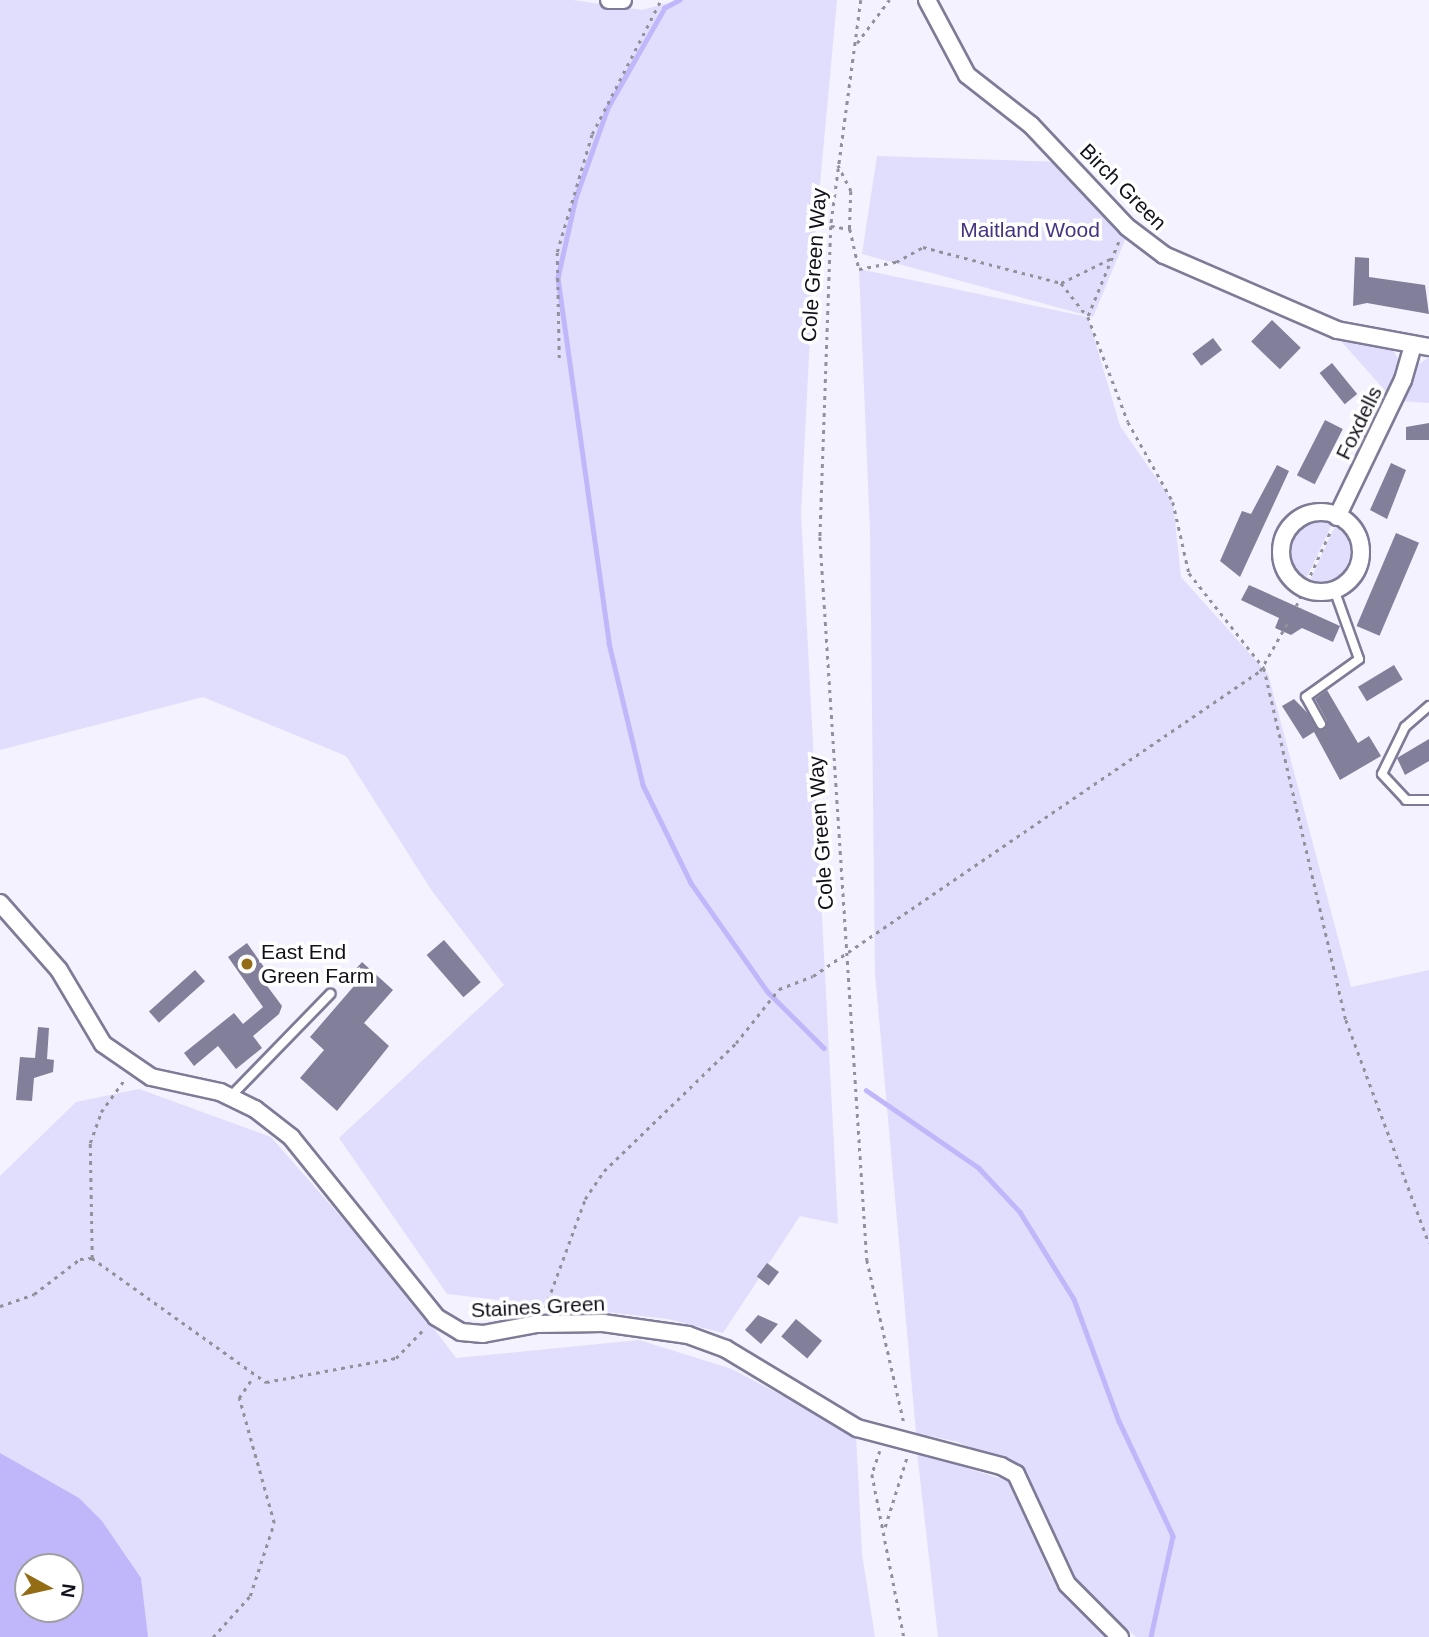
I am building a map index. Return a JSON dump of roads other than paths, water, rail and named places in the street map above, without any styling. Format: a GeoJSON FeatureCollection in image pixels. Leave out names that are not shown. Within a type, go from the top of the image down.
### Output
{"type":"FeatureCollection","features":[{"type":"Feature","properties":{"kind":"street"},"geometry":{"type":"LineString","coordinates":[[609,0],[623,0]]}},
{"type":"Feature","properties":{"kind":"street","name":"Birch Green"},"geometry":{"type":"LineString","coordinates":[[927,0],[967,75],[1031,125],[1127,227],[1206,277],[1311,321],[1421,346]]}},
{"type":"Feature","properties":{"kind":"street","name":"Foxdells"},"geometry":{"type":"LineString","coordinates":[[1337,517],[1421,346]]}},
{"type":"Feature","properties":{"kind":"street"},"geometry":{"type":"LineString","coordinates":[[1318,511],[1337,517],[1356,528],[1362,548],[1346,583],[1335,592],[1305,587],[1282,568],[1281,549],[1302,515],[1318,511]]}},
{"type":"Feature","properties":{"kind":"street","name":"Staines Green"},"geometry":{"type":"LineString","coordinates":[[0,903],[59,970],[89,1027],[113,1052],[133,1068],[230,1097],[291,1137],[436,1317],[461,1332],[483,1334],[537,1324],[645,1327],[688,1335],[726,1349],[857,1428],[907,1439],[1016,1474],[1067,1584],[1120,1637]]}},
{"type":"Feature","properties":{"kind":"lane"},"geometry":{"type":"LineString","coordinates":[[1321,723],[1306,697],[1359,659],[1335,592]]}},
{"type":"Feature","properties":{"kind":"lane"},"geometry":{"type":"LineString","coordinates":[[1429,706],[1405,727],[1382,774],[1406,800],[1429,800]]}},
{"type":"Feature","properties":{"kind":"lane"},"geometry":{"type":"LineString","coordinates":[[230,1097],[330,995]]}},
{"type":"Feature","properties":{"kind":"waterway"},"geometry":{"type":"LineString","coordinates":[[680,0],[665,8],[608,108],[576,198],[558,278],[609,643],[643,785],[691,883],[768,992],[824,1048]]}},
{"type":"Feature","properties":{"kind":"waterway"},"geometry":{"type":"LineString","coordinates":[[866,1090],[979,1168],[1020,1212],[1074,1299],[1119,1421],[1173,1536],[1151,1637]]}},
{"type":"Feature","properties":{"kind":"place","name":"East End Green Farm"},"geometry":{"type":"Point","coordinates":[247,964]}},
{"type":"Feature","properties":{"kind":"park label","name":"Maitland Wood"},"geometry":{"type":"Point","coordinates":[1030,230]}}]}
